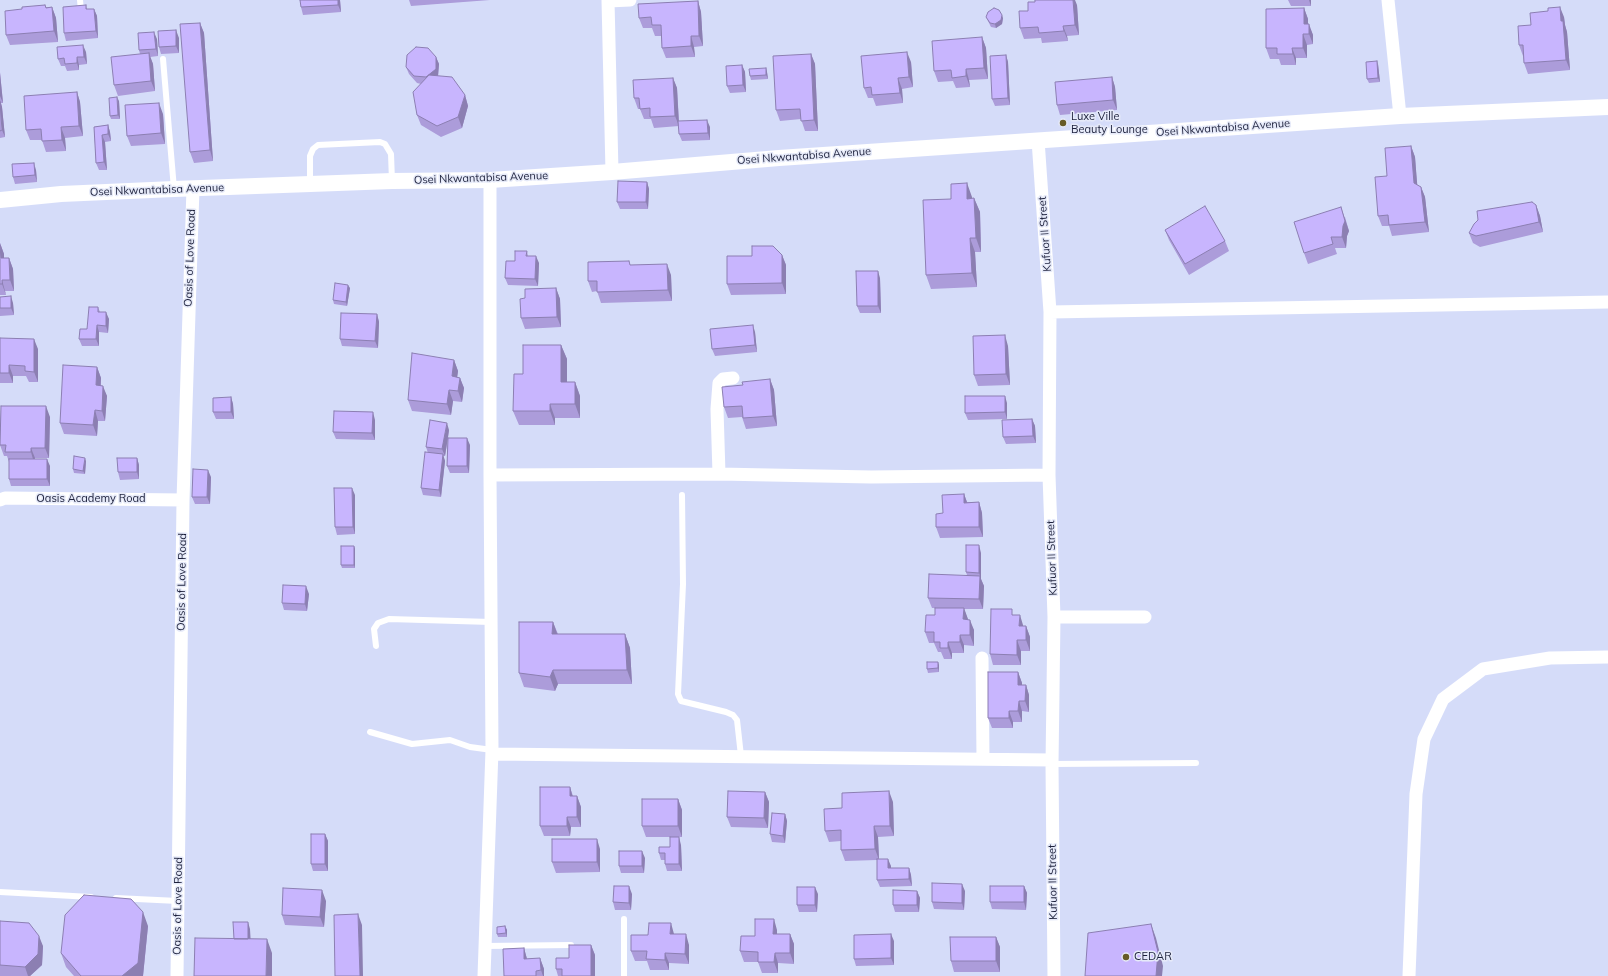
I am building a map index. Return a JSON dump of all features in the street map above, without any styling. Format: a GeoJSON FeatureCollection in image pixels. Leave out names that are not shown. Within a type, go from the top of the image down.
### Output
{"type":"FeatureCollection","features":[{"type":"Feature","properties":{"kind":"street"},"geometry":{"type":"LineString","coordinates":[[612,172],[608,1],[630,0]]}},
{"type":"Feature","properties":{"kind":"street"},"geometry":{"type":"LineString","coordinates":[[1388,0],[1400,116]]}},
{"type":"Feature","properties":{"kind":"street","name":"Osei Nkwantabisa Avenue"},"geometry":{"type":"LineString","coordinates":[[0,200],[61,194],[174,188],[392,181],[490,180],[612,172],[779,158],[1400,116],[1608,108]]}},
{"type":"Feature","properties":{"kind":"street","name":"Kufuor II Street"},"geometry":{"type":"LineString","coordinates":[[1038,140],[1050,312],[1049,475],[1054,617],[1052,762],[1054,976]]}},
{"type":"Feature","properties":{"kind":"street"},"geometry":{"type":"LineString","coordinates":[[484,976],[492,752],[490,180]]}},
{"type":"Feature","properties":{"kind":"street","name":"Oasis of Love Road"},"geometry":{"type":"LineString","coordinates":[[177,976],[183,500],[193,188]]}},
{"type":"Feature","properties":{"kind":"street"},"geometry":{"type":"LineString","coordinates":[[1050,312],[1608,302]]}},
{"type":"Feature","properties":{"kind":"street"},"geometry":{"type":"LineString","coordinates":[[719,474],[717,409],[719,383],[723,380],[733,378]]}},
{"type":"Feature","properties":{"kind":"street"},"geometry":{"type":"LineString","coordinates":[[490,475],[719,474],[871,477],[1049,475]]}},
{"type":"Feature","properties":{"kind":"street","name":"Oasis Academy Road"},"geometry":{"type":"LineString","coordinates":[[0,500],[5,498],[183,500]]}},
{"type":"Feature","properties":{"kind":"street"},"geometry":{"type":"LineString","coordinates":[[1054,617],[1145,617]]}},
{"type":"Feature","properties":{"kind":"street"},"geometry":{"type":"LineString","coordinates":[[982,658],[983,759]]}},
{"type":"Feature","properties":{"kind":"street"},"geometry":{"type":"LineString","coordinates":[[1409,976],[1416,794],[1424,739],[1443,699],[1483,669],[1550,658],[1608,658]]}},
{"type":"Feature","properties":{"kind":"street"},"geometry":{"type":"LineString","coordinates":[[492,752],[983,759],[1052,762]]}},
{"type":"Feature","properties":{"kind":"lane"},"geometry":{"type":"LineString","coordinates":[[80,0],[81,11]]}},
{"type":"Feature","properties":{"kind":"lane"},"geometry":{"type":"LineString","coordinates":[[163,59],[174,188]]}},
{"type":"Feature","properties":{"kind":"lane"},"geometry":{"type":"LineString","coordinates":[[310,184],[310,156],[312,149],[318,145],[380,142],[385,144],[391,154],[392,181]]}},
{"type":"Feature","properties":{"kind":"lane"},"geometry":{"type":"LineString","coordinates":[[682,495],[682,584],[678,694],[681,701],[733,715],[737,720],[741,756]]}},
{"type":"Feature","properties":{"kind":"lane"},"geometry":{"type":"LineString","coordinates":[[376,646],[374,628],[378,623],[389,619],[491,622]]}},
{"type":"Feature","properties":{"kind":"lane"},"geometry":{"type":"LineString","coordinates":[[370,732],[412,744],[450,740],[470,747],[492,752]]}},
{"type":"Feature","properties":{"kind":"lane"},"geometry":{"type":"LineString","coordinates":[[1052,762],[1196,763]]}},
{"type":"Feature","properties":{"kind":"lane"},"geometry":{"type":"LineString","coordinates":[[0,892],[101,897]]}},
{"type":"Feature","properties":{"kind":"lane"},"geometry":{"type":"LineString","coordinates":[[108,898],[178,901]]}},
{"type":"Feature","properties":{"kind":"lane"},"geometry":{"type":"LineString","coordinates":[[624,919],[624,976]]}},
{"type":"Feature","properties":{"kind":"lane"},"geometry":{"type":"LineString","coordinates":[[485,946],[571,944]]}},
{"type":"Feature","properties":{"kind":"building"},"geometry":{"type":"Polygon","coordinates":[[[300,0],[338,0],[338,5],[301,7],[300,0]]]}},
{"type":"Feature","properties":{"kind":"building"},"geometry":{"type":"Polygon","coordinates":[[[1035,0],[1073,0],[1075,25],[1063,26],[1064,31],[1039,33],[1038,27],[1020,28],[1019,11],[1028,11],[1028,2],[1035,2],[1035,0]]]}},
{"type":"Feature","properties":{"kind":"building"},"geometry":{"type":"Polygon","coordinates":[[[698,1],[699,36],[691,36],[691,46],[662,48],[661,25],[652,25],[651,17],[639,18],[638,4],[698,1]]]}},
{"type":"Feature","properties":{"kind":"building"},"geometry":{"type":"Polygon","coordinates":[[[45,5],[46,8],[52,7],[54,31],[6,35],[5,11],[22,9],[22,7],[45,5]]]}},
{"type":"Feature","properties":{"kind":"building"},"geometry":{"type":"Polygon","coordinates":[[[86,5],[86,9],[94,9],[96,31],[64,33],[63,7],[86,5]]]}},
{"type":"Feature","properties":{"kind":"building"},"geometry":{"type":"Polygon","coordinates":[[[1560,7],[1561,21],[1563,21],[1566,60],[1524,63],[1523,45],[1519,45],[1518,26],[1531,25],[1530,13],[1548,11],[1548,8],[1560,7]]]}},
{"type":"Feature","properties":{"kind":"building"},"geometry":{"type":"Polygon","coordinates":[[[994,8],[999,10],[1002,15],[1001,20],[995,24],[990,23],[986,17],[988,12],[994,8]]]}},
{"type":"Feature","properties":{"kind":"building"},"geometry":{"type":"Polygon","coordinates":[[[1304,8],[1304,24],[1309,24],[1309,34],[1303,34],[1303,48],[1292,48],[1293,54],[1277,54],[1277,48],[1266,48],[1266,9],[1304,8]]]}},
{"type":"Feature","properties":{"kind":"building"},"geometry":{"type":"Polygon","coordinates":[[[200,23],[210,150],[190,152],[180,24],[200,23]]]}},
{"type":"Feature","properties":{"kind":"building"},"geometry":{"type":"Polygon","coordinates":[[[176,30],[176,46],[159,47],[158,31],[176,30]]]}},
{"type":"Feature","properties":{"kind":"building"},"geometry":{"type":"Polygon","coordinates":[[[154,32],[156,49],[139,50],[138,33],[154,32]]]}},
{"type":"Feature","properties":{"kind":"building"},"geometry":{"type":"Polygon","coordinates":[[[982,37],[984,68],[966,69],[966,76],[952,78],[951,70],[934,71],[932,41],[982,37]]]}},
{"type":"Feature","properties":{"kind":"building"},"geometry":{"type":"Polygon","coordinates":[[[83,45],[84,57],[77,57],[77,63],[65,64],[64,58],[58,59],[57,47],[83,45]]]}},
{"type":"Feature","properties":{"kind":"building"},"geometry":{"type":"Polygon","coordinates":[[[416,47],[428,48],[436,57],[436,69],[426,77],[414,76],[406,67],[407,55],[416,47]]]}},
{"type":"Feature","properties":{"kind":"building"},"geometry":{"type":"Polygon","coordinates":[[[907,52],[909,77],[898,78],[900,93],[872,95],[871,87],[864,88],[861,56],[907,52]]]}},
{"type":"Feature","properties":{"kind":"building"},"geometry":{"type":"Polygon","coordinates":[[[149,53],[151,81],[114,85],[111,57],[149,53]]]}},
{"type":"Feature","properties":{"kind":"building"},"geometry":{"type":"Polygon","coordinates":[[[811,54],[814,120],[801,121],[800,109],[776,110],[773,56],[811,54]]]}},
{"type":"Feature","properties":{"kind":"building"},"geometry":{"type":"Polygon","coordinates":[[[1006,55],[1008,98],[992,99],[990,56],[1006,55]]]}},
{"type":"Feature","properties":{"kind":"building"},"geometry":{"type":"Polygon","coordinates":[[[1377,61],[1378,78],[1367,79],[1366,62],[1377,61]]]}},
{"type":"Feature","properties":{"kind":"building"},"geometry":{"type":"Polygon","coordinates":[[[742,65],[743,85],[727,86],[726,66],[742,65]]]}},
{"type":"Feature","properties":{"kind":"building"},"geometry":{"type":"Polygon","coordinates":[[[766,68],[766,75],[750,76],[749,69],[766,68]]]}},
{"type":"Feature","properties":{"kind":"building"},"geometry":{"type":"Polygon","coordinates":[[[429,75],[452,77],[465,95],[458,117],[437,126],[417,115],[413,92],[429,75]]]}},
{"type":"Feature","properties":{"kind":"building"},"geometry":{"type":"Polygon","coordinates":[[[1112,77],[1113,100],[1057,105],[1055,82],[1112,77]]]}},
{"type":"Feature","properties":{"kind":"building"},"geometry":{"type":"Polygon","coordinates":[[[673,78],[675,116],[650,117],[650,108],[640,109],[639,98],[634,98],[633,80],[673,78]]]}},
{"type":"Feature","properties":{"kind":"building"},"geometry":{"type":"Polygon","coordinates":[[[77,92],[79,126],[61,127],[62,140],[42,141],[41,129],[26,130],[24,96],[77,92]]]}},
{"type":"Feature","properties":{"kind":"building"},"geometry":{"type":"Polygon","coordinates":[[[117,97],[118,115],[110,116],[109,98],[117,97]]]}},
{"type":"Feature","properties":{"kind":"building"},"geometry":{"type":"Polygon","coordinates":[[[0,102],[2,130],[0,131],[0,102]]]}},
{"type":"Feature","properties":{"kind":"building"},"geometry":{"type":"Polygon","coordinates":[[[159,103],[161,133],[127,136],[125,105],[159,103]]]}},
{"type":"Feature","properties":{"kind":"building"},"geometry":{"type":"Polygon","coordinates":[[[707,120],[708,133],[679,134],[678,121],[707,120]]]}},
{"type":"Feature","properties":{"kind":"building"},"geometry":{"type":"Polygon","coordinates":[[[108,125],[108,134],[102,135],[104,162],[96,163],[94,127],[108,125]]]}},
{"type":"Feature","properties":{"kind":"building"},"geometry":{"type":"Polygon","coordinates":[[[1411,146],[1414,183],[1421,187],[1425,222],[1389,225],[1388,215],[1378,216],[1375,177],[1387,176],[1385,148],[1411,146]]]}},
{"type":"Feature","properties":{"kind":"building"},"geometry":{"type":"Polygon","coordinates":[[[34,163],[35,175],[13,177],[12,164],[34,163]]]}},
{"type":"Feature","properties":{"kind":"building"},"geometry":{"type":"Polygon","coordinates":[[[618,181],[647,182],[646,202],[617,202],[618,181]]]}},
{"type":"Feature","properties":{"kind":"building"},"geometry":{"type":"Polygon","coordinates":[[[967,183],[967,199],[974,198],[976,238],[970,238],[972,273],[926,275],[923,200],[951,199],[951,184],[967,183]]]}},
{"type":"Feature","properties":{"kind":"building"},"geometry":{"type":"Polygon","coordinates":[[[1532,202],[1536,205],[1539,222],[1476,236],[1469,233],[1478,220],[1477,211],[1532,202]]]}},
{"type":"Feature","properties":{"kind":"building"},"geometry":{"type":"Polygon","coordinates":[[[1205,206],[1225,241],[1185,264],[1165,230],[1205,206]]]}},
{"type":"Feature","properties":{"kind":"building"},"geometry":{"type":"Polygon","coordinates":[[[1341,207],[1345,221],[1342,237],[1331,237],[1333,244],[1304,253],[1294,222],[1341,207]]]}},
{"type":"Feature","properties":{"kind":"building"},"geometry":{"type":"Polygon","coordinates":[[[0,246],[1,258],[9,258],[10,280],[2,280],[2,284],[0,284],[0,246]]]}},
{"type":"Feature","properties":{"kind":"building"},"geometry":{"type":"Polygon","coordinates":[[[752,246],[773,246],[782,255],[782,283],[727,284],[727,256],[752,256],[752,246]]]}},
{"type":"Feature","properties":{"kind":"building"},"geometry":{"type":"Polygon","coordinates":[[[515,251],[527,251],[526,256],[536,256],[535,279],[505,278],[506,261],[515,261],[515,251]]]}},
{"type":"Feature","properties":{"kind":"building"},"geometry":{"type":"Polygon","coordinates":[[[629,261],[630,265],[667,264],[668,290],[597,292],[597,281],[588,281],[588,262],[629,261]]]}},
{"type":"Feature","properties":{"kind":"building"},"geometry":{"type":"Polygon","coordinates":[[[856,271],[878,271],[878,306],[857,306],[856,271]]]}},
{"type":"Feature","properties":{"kind":"building"},"geometry":{"type":"Polygon","coordinates":[[[335,283],[348,285],[346,302],[333,300],[335,283]]]}},
{"type":"Feature","properties":{"kind":"building"},"geometry":{"type":"Polygon","coordinates":[[[556,288],[557,317],[521,318],[520,299],[525,298],[525,289],[556,288]]]}},
{"type":"Feature","properties":{"kind":"building"},"geometry":{"type":"Polygon","coordinates":[[[11,296],[11,308],[0,308],[0,297],[11,296]]]}},
{"type":"Feature","properties":{"kind":"building"},"geometry":{"type":"Polygon","coordinates":[[[89,307],[98,307],[98,312],[106,312],[106,326],[97,325],[96,339],[79,339],[80,329],[87,329],[89,307]]]}},
{"type":"Feature","properties":{"kind":"building"},"geometry":{"type":"Polygon","coordinates":[[[341,313],[377,314],[375,341],[340,339],[341,313]]]}},
{"type":"Feature","properties":{"kind":"building"},"geometry":{"type":"Polygon","coordinates":[[[753,325],[755,345],[712,349],[710,329],[753,325]]]}},
{"type":"Feature","properties":{"kind":"building"},"geometry":{"type":"Polygon","coordinates":[[[1005,335],[1006,374],[974,375],[973,336],[1005,335]]]}},
{"type":"Feature","properties":{"kind":"building"},"geometry":{"type":"Polygon","coordinates":[[[0,338],[34,339],[34,372],[25,371],[25,366],[9,365],[9,373],[0,373],[0,338]]]}},
{"type":"Feature","properties":{"kind":"building"},"geometry":{"type":"Polygon","coordinates":[[[523,345],[561,345],[561,382],[575,382],[575,404],[550,404],[550,411],[513,411],[514,374],[523,374],[523,345]]]}},
{"type":"Feature","properties":{"kind":"building"},"geometry":{"type":"Polygon","coordinates":[[[412,353],[454,360],[452,376],[460,378],[458,391],[449,390],[447,404],[408,400],[412,353]]]}},
{"type":"Feature","properties":{"kind":"building"},"geometry":{"type":"Polygon","coordinates":[[[63,365],[97,367],[96,385],[103,386],[102,411],[95,410],[93,425],[60,423],[63,365]]]}},
{"type":"Feature","properties":{"kind":"building"},"geometry":{"type":"Polygon","coordinates":[[[770,379],[773,416],[743,418],[742,406],[724,407],[722,387],[743,385],[742,382],[770,379]]]}},
{"type":"Feature","properties":{"kind":"building"},"geometry":{"type":"Polygon","coordinates":[[[965,396],[1005,396],[1005,412],[965,413],[965,396]]]}},
{"type":"Feature","properties":{"kind":"building"},"geometry":{"type":"Polygon","coordinates":[[[231,397],[231,412],[213,412],[213,398],[231,397]]]}},
{"type":"Feature","properties":{"kind":"building"},"geometry":{"type":"Polygon","coordinates":[[[1,406],[46,406],[45,448],[31,448],[31,452],[5,452],[6,445],[0,445],[1,406]]]}},
{"type":"Feature","properties":{"kind":"building"},"geometry":{"type":"Polygon","coordinates":[[[334,411],[373,412],[372,433],[333,432],[334,411]]]}},
{"type":"Feature","properties":{"kind":"building"},"geometry":{"type":"Polygon","coordinates":[[[1032,419],[1033,436],[1003,437],[1002,420],[1032,419]]]}},
{"type":"Feature","properties":{"kind":"building"},"geometry":{"type":"Polygon","coordinates":[[[430,420],[447,423],[442,449],[426,447],[430,420]]]}},
{"type":"Feature","properties":{"kind":"building"},"geometry":{"type":"Polygon","coordinates":[[[448,438],[467,438],[467,466],[447,466],[448,438]]]}},
{"type":"Feature","properties":{"kind":"building"},"geometry":{"type":"Polygon","coordinates":[[[425,452],[443,454],[439,490],[421,488],[425,452]]]}},
{"type":"Feature","properties":{"kind":"building"},"geometry":{"type":"Polygon","coordinates":[[[74,456],[85,458],[83,471],[73,469],[74,456]]]}},
{"type":"Feature","properties":{"kind":"building"},"geometry":{"type":"Polygon","coordinates":[[[117,458],[137,458],[137,472],[118,472],[117,458]]]}},
{"type":"Feature","properties":{"kind":"building"},"geometry":{"type":"Polygon","coordinates":[[[9,459],[47,459],[47,479],[9,479],[9,459]]]}},
{"type":"Feature","properties":{"kind":"building"},"geometry":{"type":"Polygon","coordinates":[[[193,469],[208,470],[207,497],[192,497],[193,469]]]}},
{"type":"Feature","properties":{"kind":"building"},"geometry":{"type":"Polygon","coordinates":[[[334,488],[352,488],[353,527],[335,527],[334,488]]]}},
{"type":"Feature","properties":{"kind":"building"},"geometry":{"type":"Polygon","coordinates":[[[964,494],[964,503],[979,502],[979,527],[936,527],[936,514],[943,513],[942,495],[964,494]]]}},
{"type":"Feature","properties":{"kind":"building"},"geometry":{"type":"Polygon","coordinates":[[[966,545],[979,545],[979,573],[966,572],[966,545]]]}},
{"type":"Feature","properties":{"kind":"building"},"geometry":{"type":"Polygon","coordinates":[[[341,546],[354,546],[354,565],[341,565],[341,546]]]}},
{"type":"Feature","properties":{"kind":"building"},"geometry":{"type":"Polygon","coordinates":[[[929,574],[980,576],[979,599],[928,598],[929,574]]]}},
{"type":"Feature","properties":{"kind":"building"},"geometry":{"type":"Polygon","coordinates":[[[283,585],[306,586],[305,604],[282,603],[283,585]]]}},
{"type":"Feature","properties":{"kind":"building"},"geometry":{"type":"Polygon","coordinates":[[[935,608],[964,608],[963,619],[970,620],[970,635],[960,635],[960,642],[948,642],[948,648],[940,648],[940,642],[934,642],[934,632],[925,632],[926,615],[935,615],[935,608]]]}},
{"type":"Feature","properties":{"kind":"building"},"geometry":{"type":"Polygon","coordinates":[[[991,609],[1012,609],[1012,615],[1020,615],[1019,626],[1026,626],[1026,640],[1017,640],[1017,655],[990,654],[991,609]]]}},
{"type":"Feature","properties":{"kind":"building"},"geometry":{"type":"Polygon","coordinates":[[[519,622],[553,622],[552,634],[625,634],[627,670],[553,670],[550,677],[519,673],[519,622]]]}},
{"type":"Feature","properties":{"kind":"building"},"geometry":{"type":"Polygon","coordinates":[[[927,662],[938,662],[938,668],[927,669],[927,662]]]}},
{"type":"Feature","properties":{"kind":"building"},"geometry":{"type":"Polygon","coordinates":[[[988,672],[1018,672],[1018,685],[1026,685],[1025,701],[1019,701],[1018,711],[1009,711],[1009,718],[988,718],[988,672]]]}},
{"type":"Feature","properties":{"kind":"building"},"geometry":{"type":"Polygon","coordinates":[[[540,787],[570,787],[570,796],[577,796],[577,817],[567,817],[567,826],[540,826],[540,787]]]}},
{"type":"Feature","properties":{"kind":"building"},"geometry":{"type":"Polygon","coordinates":[[[728,791],[765,792],[764,818],[727,817],[728,791]]]}},
{"type":"Feature","properties":{"kind":"building"},"geometry":{"type":"Polygon","coordinates":[[[889,791],[890,826],[874,826],[875,849],[841,850],[841,830],[825,831],[824,809],[842,808],[842,793],[889,791]]]}},
{"type":"Feature","properties":{"kind":"building"},"geometry":{"type":"Polygon","coordinates":[[[642,799],[678,799],[678,826],[642,826],[642,799]]]}},
{"type":"Feature","properties":{"kind":"building"},"geometry":{"type":"Polygon","coordinates":[[[772,813],[785,814],[783,836],[770,834],[772,813]]]}},
{"type":"Feature","properties":{"kind":"building"},"geometry":{"type":"Polygon","coordinates":[[[311,834],[325,834],[325,864],[311,864],[311,834]]]}},
{"type":"Feature","properties":{"kind":"building"},"geometry":{"type":"Polygon","coordinates":[[[670,837],[679,837],[679,864],[665,864],[665,853],[659,853],[659,847],[670,847],[670,837]]]}},
{"type":"Feature","properties":{"kind":"building"},"geometry":{"type":"Polygon","coordinates":[[[552,839],[597,839],[597,862],[552,862],[552,839]]]}},
{"type":"Feature","properties":{"kind":"building"},"geometry":{"type":"Polygon","coordinates":[[[619,851],[642,851],[642,866],[619,866],[619,851]]]}},
{"type":"Feature","properties":{"kind":"building"},"geometry":{"type":"Polygon","coordinates":[[[877,859],[888,859],[888,868],[909,868],[909,879],[877,880],[877,859]]]}},
{"type":"Feature","properties":{"kind":"building"},"geometry":{"type":"Polygon","coordinates":[[[932,883],[962,884],[962,903],[932,902],[932,883]]]}},
{"type":"Feature","properties":{"kind":"building"},"geometry":{"type":"Polygon","coordinates":[[[614,886],[629,886],[629,903],[613,902],[614,886]]]}},
{"type":"Feature","properties":{"kind":"building"},"geometry":{"type":"Polygon","coordinates":[[[990,886],[1024,886],[1024,902],[990,902],[990,886]]]}},
{"type":"Feature","properties":{"kind":"building"},"geometry":{"type":"Polygon","coordinates":[[[797,887],[815,887],[815,905],[797,905],[797,887]]]}},
{"type":"Feature","properties":{"kind":"building"},"geometry":{"type":"Polygon","coordinates":[[[283,888],[322,890],[320,917],[282,915],[283,888]]]}},
{"type":"Feature","properties":{"kind":"building"},"geometry":{"type":"Polygon","coordinates":[[[893,890],[917,891],[917,905],[893,905],[893,890]]]}},
{"type":"Feature","properties":{"kind":"building"},"geometry":{"type":"Polygon","coordinates":[[[84,895],[131,899],[143,912],[138,963],[122,976],[81,976],[61,953],[65,915],[84,895]]]}},
{"type":"Feature","properties":{"kind":"building"},"geometry":{"type":"Polygon","coordinates":[[[358,914],[360,976],[335,976],[334,915],[358,914]]]}},
{"type":"Feature","properties":{"kind":"building"},"geometry":{"type":"Polygon","coordinates":[[[755,919],[774,919],[773,934],[790,934],[790,953],[775,953],[774,962],[758,962],[758,952],[740,951],[741,936],[755,936],[755,919]]]}},
{"type":"Feature","properties":{"kind":"building"},"geometry":{"type":"Polygon","coordinates":[[[0,921],[29,923],[39,936],[38,954],[25,967],[0,965],[0,921]]]}},
{"type":"Feature","properties":{"kind":"building"},"geometry":{"type":"Polygon","coordinates":[[[233,922],[248,922],[248,939],[234,939],[233,922]]]}},
{"type":"Feature","properties":{"kind":"building"},"geometry":{"type":"Polygon","coordinates":[[[649,923],[671,923],[670,934],[686,934],[685,954],[665,953],[665,960],[646,959],[647,951],[631,951],[631,935],[648,935],[649,923]]]}},
{"type":"Feature","properties":{"kind":"building","name":"CEDAR"},"geometry":{"type":"Polygon","coordinates":[[[1151,924],[1158,952],[1156,976],[1085,976],[1088,933],[1151,924]]]}},
{"type":"Feature","properties":{"kind":"building"},"geometry":{"type":"Polygon","coordinates":[[[505,926],[506,933],[497,934],[497,927],[505,926]]]}},
{"type":"Feature","properties":{"kind":"building"},"geometry":{"type":"Polygon","coordinates":[[[891,934],[891,958],[854,959],[854,935],[891,934]]]}},
{"type":"Feature","properties":{"kind":"building"},"geometry":{"type":"Polygon","coordinates":[[[950,937],[996,937],[996,961],[951,961],[950,937]]]}},
{"type":"Feature","properties":{"kind":"building"},"geometry":{"type":"Polygon","coordinates":[[[195,938],[267,939],[266,976],[194,976],[195,938]]]}},
{"type":"Feature","properties":{"kind":"building"},"geometry":{"type":"Polygon","coordinates":[[[569,945],[591,945],[591,976],[562,976],[562,969],[556,969],[556,958],[569,958],[569,945]]]}},
{"type":"Feature","properties":{"kind":"building"},"geometry":{"type":"Polygon","coordinates":[[[524,948],[524,959],[540,958],[541,970],[536,971],[536,976],[504,976],[503,949],[524,948]]]}},
{"type":"Feature","properties":{"kind":"place","name":"Luxe Ville Beauty Lounge"},"geometry":{"type":"Point","coordinates":[1063,123]}},
{"type":"Feature","properties":{"kind":"place","name":"CEDAR"},"geometry":{"type":"Point","coordinates":[1126,957]}}]}
